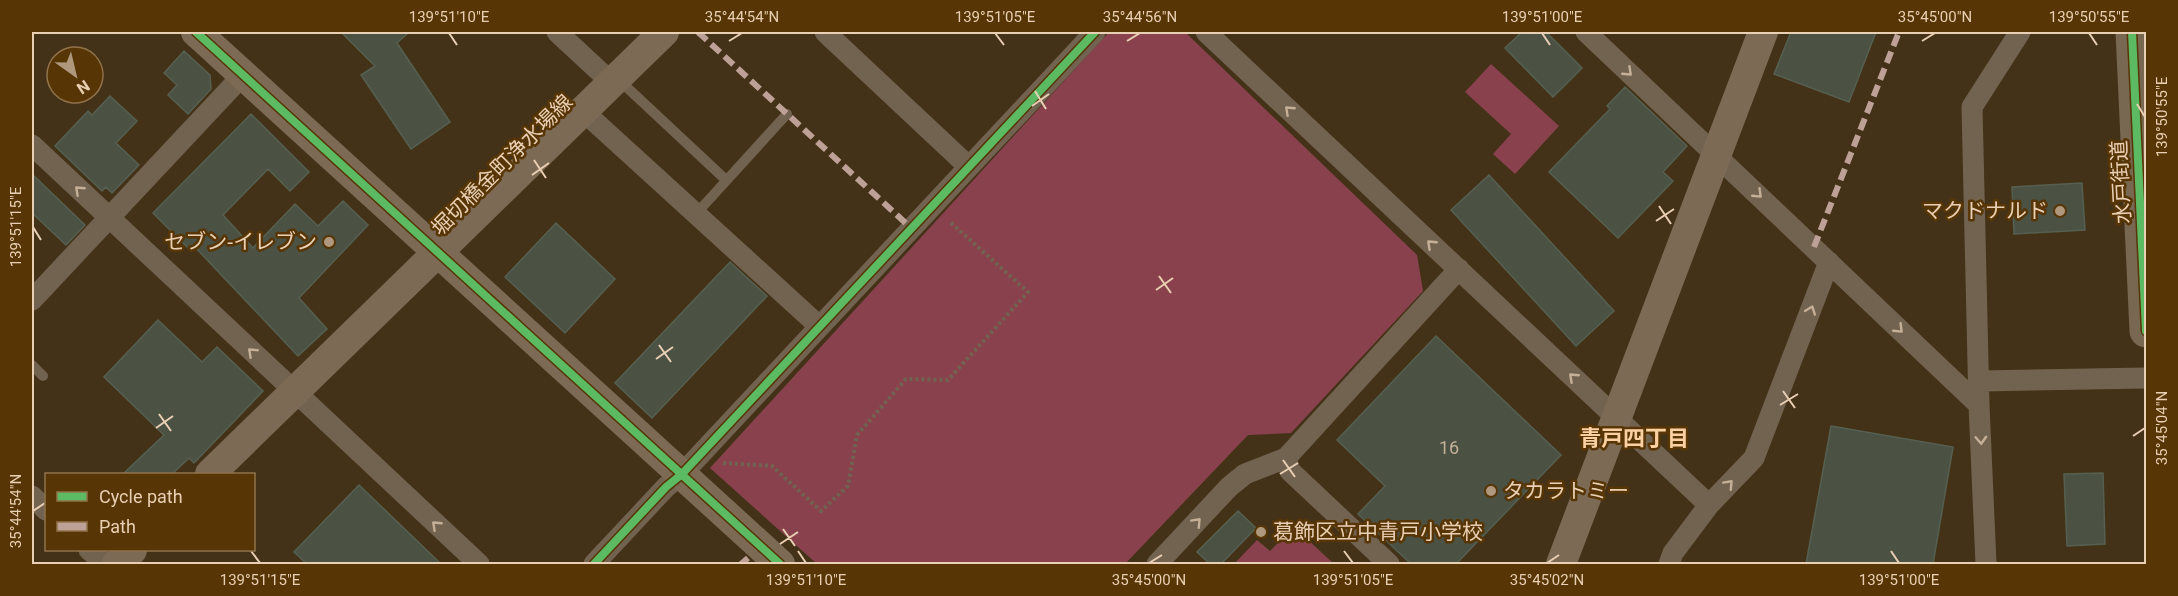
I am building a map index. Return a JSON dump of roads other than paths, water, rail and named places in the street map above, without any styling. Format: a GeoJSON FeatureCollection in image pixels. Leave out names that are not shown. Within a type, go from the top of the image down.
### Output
{"type":"FeatureCollection","features":[{"type":"Feature","properties":{"kind":"highway","name":"水戸街道"},"geometry":{"type":"LineString","coordinates":[[2132,32],[2146,331]]}},
{"type":"Feature","properties":{"kind":"street"},"geometry":{"type":"LineString","coordinates":[[196,32],[780,564]]}},
{"type":"Feature","properties":{"kind":"street"},"geometry":{"type":"LineString","coordinates":[[557,32],[614,80]]}},
{"type":"Feature","properties":{"kind":"street","name":"堀切橋金町浄水場線"},"geometry":{"type":"LineString","coordinates":[[211,473],[664,32]]}},
{"type":"Feature","properties":{"kind":"street"},"geometry":{"type":"LineString","coordinates":[[825,32],[968,166]]}},
{"type":"Feature","properties":{"kind":"street"},"geometry":{"type":"LineString","coordinates":[[594,564],[666,487],[682,474],[1095,32]]}},
{"type":"Feature","properties":{"kind":"street"},"geometry":{"type":"LineString","coordinates":[[1206,32],[1709,505]]}},
{"type":"Feature","properties":{"kind":"street"},"geometry":{"type":"LineString","coordinates":[[1586,32],[1979,405]]}},
{"type":"Feature","properties":{"kind":"street"},"geometry":{"type":"LineString","coordinates":[[1561,564],[1763,32]]}},
{"type":"Feature","properties":{"kind":"street"},"geometry":{"type":"LineString","coordinates":[[1986,564],[1979,405],[1972,107],[2020,32]]}},
{"type":"Feature","properties":{"kind":"street"},"geometry":{"type":"LineString","coordinates":[[32,300],[243,75]]}},
{"type":"Feature","properties":{"kind":"street"},"geometry":{"type":"LineString","coordinates":[[583,111],[819,326]]}},
{"type":"Feature","properties":{"kind":"street"},"geometry":{"type":"LineString","coordinates":[[32,145],[479,564]]}},
{"type":"Feature","properties":{"kind":"street"},"geometry":{"type":"LineString","coordinates":[[1669,564],[1673,553],[1709,505],[1754,458],[1829,262]]}},
{"type":"Feature","properties":{"kind":"street"},"geometry":{"type":"LineString","coordinates":[[1157,564],[1229,487],[1245,474],[1286,458],[1458,269]]}},
{"type":"Feature","properties":{"kind":"street"},"geometry":{"type":"LineString","coordinates":[[1980,381],[2146,378]]}},
{"type":"Feature","properties":{"kind":"street"},"geometry":{"type":"LineString","coordinates":[[1286,458],[1290,471],[1389,564]]}},
{"type":"Feature","properties":{"kind":"street"},"geometry":{"type":"LineString","coordinates":[[32,496],[45,509]]}},
{"type":"Feature","properties":{"kind":"street"},"geometry":{"type":"LineString","coordinates":[[91,551],[106,564]]}},
{"type":"Feature","properties":{"kind":"street"},"geometry":{"type":"LineString","coordinates":[[117,564],[130,551]]}},
{"type":"Feature","properties":{"kind":"lane"},"geometry":{"type":"LineString","coordinates":[[614,80],[726,180]]}},
{"type":"Feature","properties":{"kind":"lane"},"geometry":{"type":"LineString","coordinates":[[695,215],[787,114]]}},
{"type":"Feature","properties":{"kind":"lane"},"geometry":{"type":"LineString","coordinates":[[32,365],[43,376]]}},
{"type":"Feature","properties":{"kind":"place","name":"マクドナルド"},"geometry":{"type":"Point","coordinates":[2060,211]}},
{"type":"Feature","properties":{"kind":"place","name":"セブン-イレブン"},"geometry":{"type":"Point","coordinates":[329,242]}},
{"type":"Feature","properties":{"kind":"place","name":"タカラトミー"},"geometry":{"type":"Point","coordinates":[1491,491]}},
{"type":"Feature","properties":{"kind":"place","name":"葛飾区立中青戸小学校"},"geometry":{"type":"Point","coordinates":[1261,532]}},
{"type":"Feature","properties":{"kind":"district","name":"青戸四丁目"},"geometry":{"type":"Point","coordinates":[1634,438]}}]}
